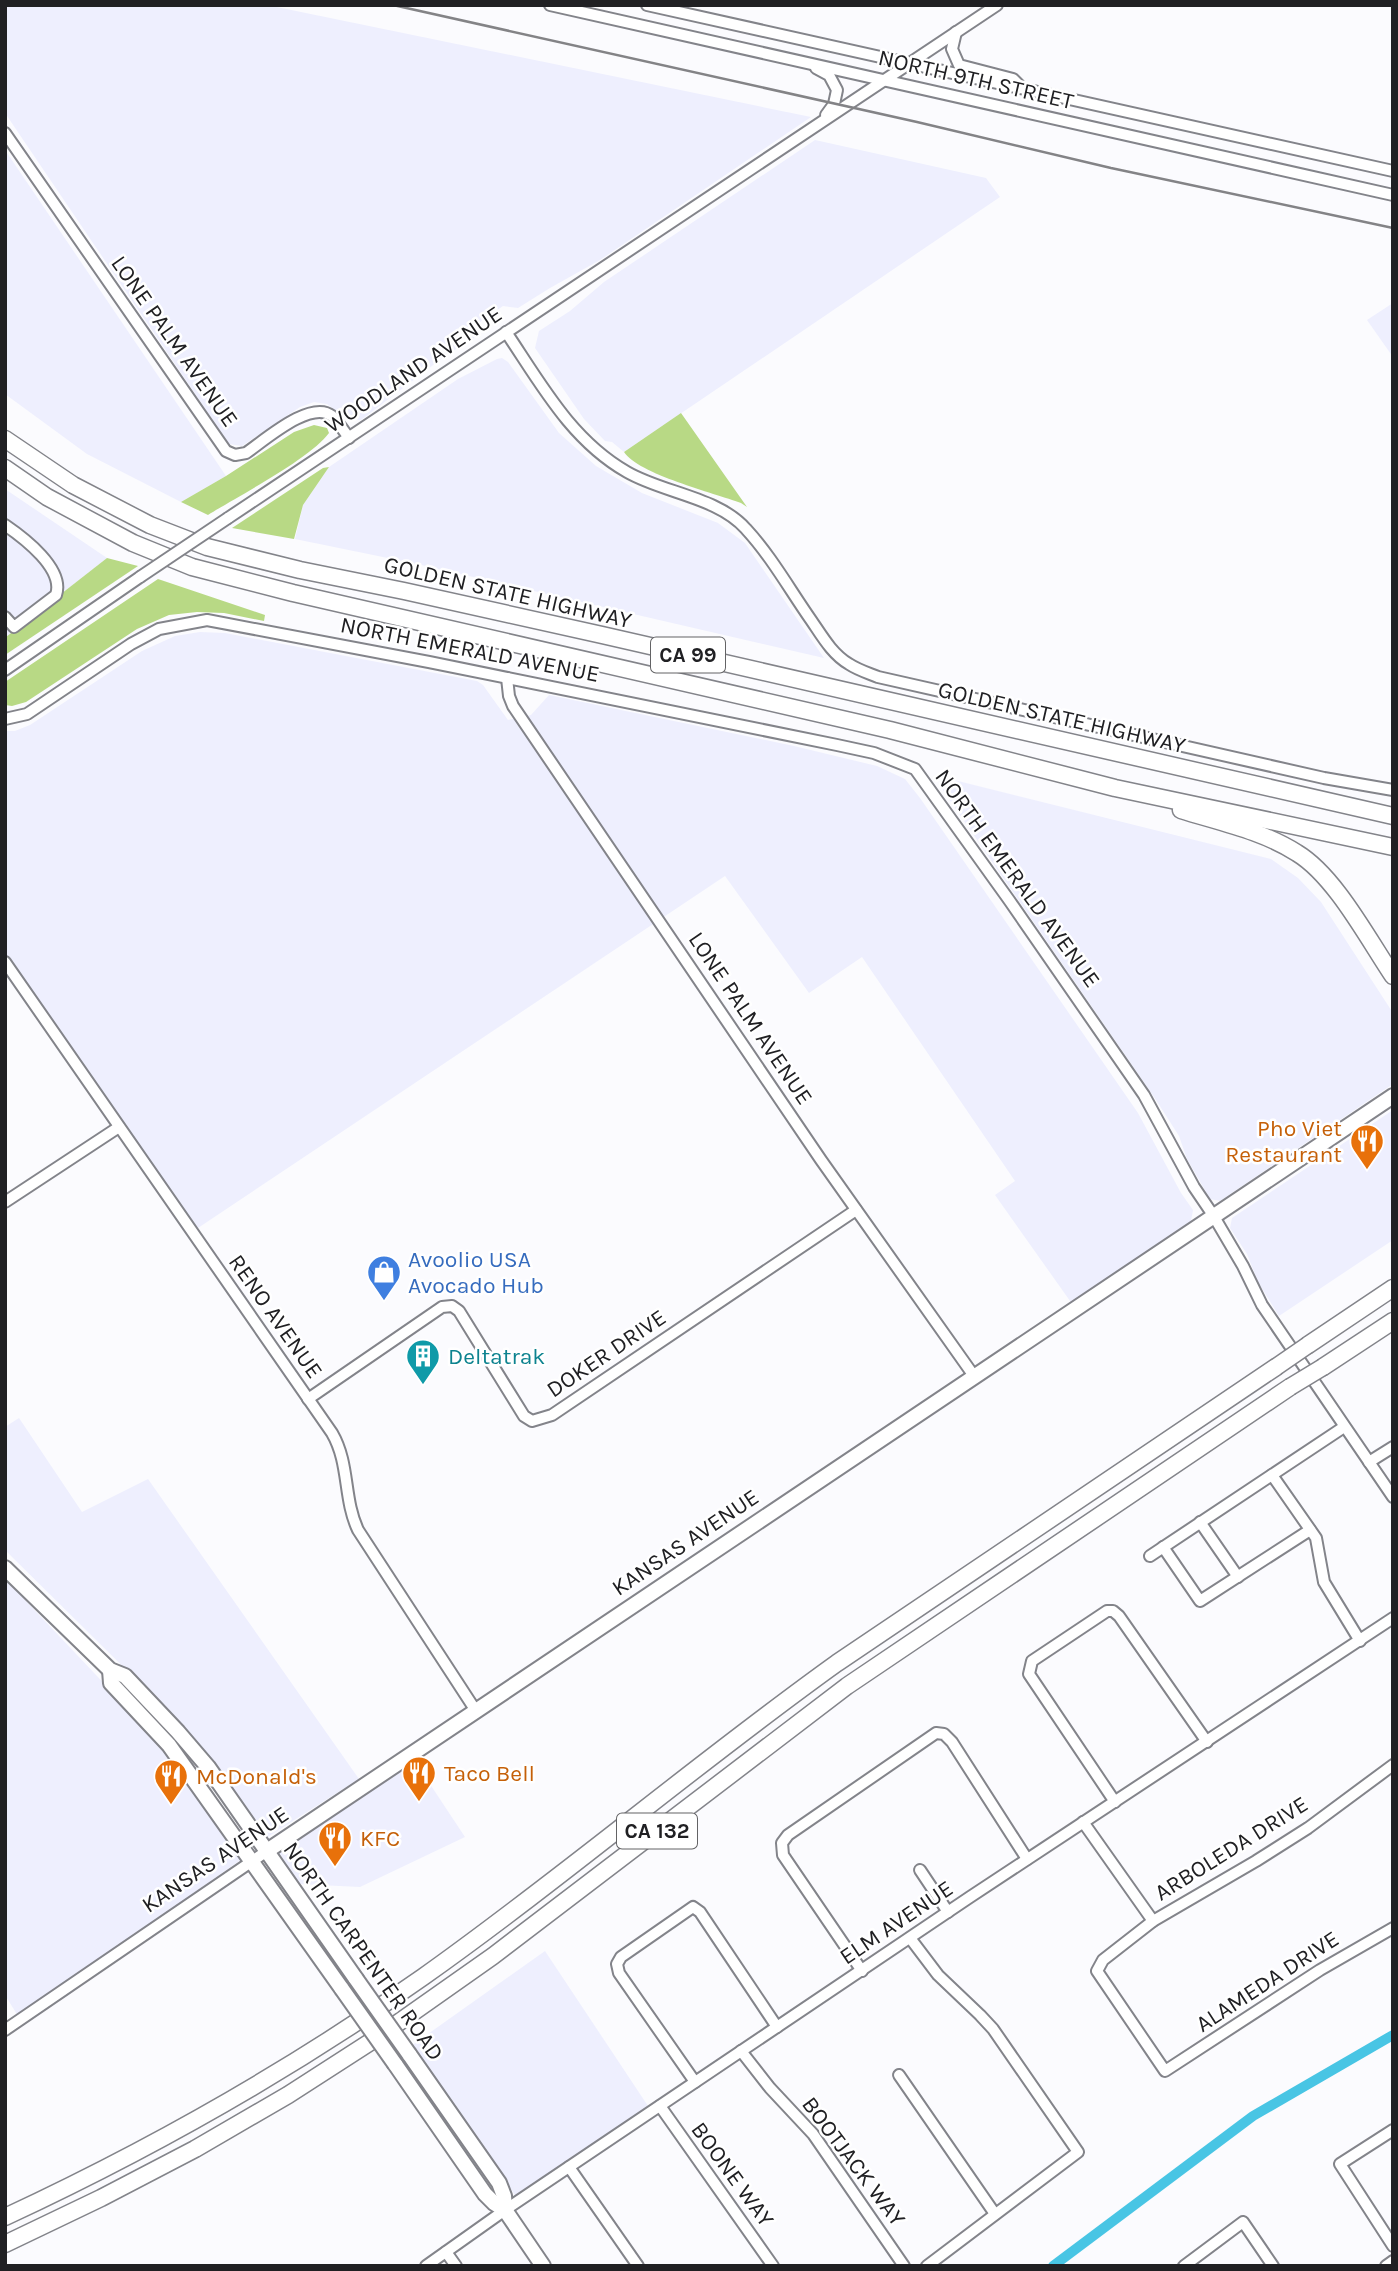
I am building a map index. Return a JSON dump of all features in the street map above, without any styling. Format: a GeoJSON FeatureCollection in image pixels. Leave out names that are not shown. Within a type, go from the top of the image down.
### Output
{"type":"FeatureCollection","features":[{"type":"Feature","properties":{"kind":"highway","name":"GOLDEN STATE HIGHWAY"},"geometry":{"type":"LineString","coordinates":[[5,439],[73,485],[150,525],[207,547],[1393,816]]}},
{"type":"Feature","properties":{"kind":"highway","name":"CA 99"},"geometry":{"type":"LineString","coordinates":[[5,468],[47,497],[123,537],[192,567],[293,593],[890,730],[1115,788],[1393,847]]}},
{"type":"Feature","properties":{"kind":"highway"},"geometry":{"type":"LineString","coordinates":[[1115,788],[1268,839],[1300,854],[1326,878],[1393,976]]}},
{"type":"Feature","properties":{"kind":"highway","name":"CA 132"},"geometry":{"type":"LineString","coordinates":[[5,2217],[121,2161],[214,2110],[374,2011],[470,1943],[837,1663],[1393,1288]]}},
{"type":"Feature","properties":{"kind":"highway","name":"CA 132"},"geometry":{"type":"LineString","coordinates":[[5,2244],[101,2198],[195,2148],[288,2095],[378,2037],[493,1956],[847,1686],[1290,1387],[1393,1321]]}},
{"type":"Feature","properties":{"kind":"main road","name":"KANSAS AVENUE"},"geometry":{"type":"LineString","coordinates":[[267,1851],[1393,1096]]}},
{"type":"Feature","properties":{"kind":"main road","name":"NORTH CARPENTER ROAD"},"geometry":{"type":"LineString","coordinates":[[5,1568],[110,1670],[125,1676],[208,1767],[499,2183],[505,2210]]}},
{"type":"Feature","properties":{"kind":"main road","name":"NORTH CARPENTER ROAD"},"geometry":{"type":"LineString","coordinates":[[110,1670],[111,1683],[169,1745],[485,2193],[505,2210],[543,2266]]}},
{"type":"Feature","properties":{"kind":"street","name":"NORTH 9TH STREET"},"geometry":{"type":"LineString","coordinates":[[550,5],[1393,195]]}},
{"type":"Feature","properties":{"kind":"street","name":"NORTH 9TH STREET"},"geometry":{"type":"LineString","coordinates":[[647,5],[1393,171]]}},
{"type":"Feature","properties":{"kind":"street","name":"WOODLAND AVENUE"},"geometry":{"type":"LineString","coordinates":[[5,670],[997,5]]}},
{"type":"Feature","properties":{"kind":"street"},"geometry":{"type":"LineString","coordinates":[[956,32],[952,49],[960,65],[1013,79],[1024,89]]}},
{"type":"Feature","properties":{"kind":"street"},"geometry":{"type":"LineString","coordinates":[[771,54],[773,58],[817,69],[834,80],[837,90],[834,104],[818,124]]}},
{"type":"Feature","properties":{"kind":"street","name":"LONE PALM AVENUE"},"geometry":{"type":"LineString","coordinates":[[5,133],[226,451],[235,455],[246,453],[305,413],[318,411],[331,416],[349,438]]}},
{"type":"Feature","properties":{"kind":"street"},"geometry":{"type":"LineString","coordinates":[[506,332],[558,408],[590,446],[649,483],[713,506],[741,523],[825,641],[848,664],[891,680],[1324,778],[1393,790]]}},
{"type":"Feature","properties":{"kind":"street"},"geometry":{"type":"LineString","coordinates":[[5,525],[30,542],[58,583],[56,595],[14,627],[7,624]]}},
{"type":"Feature","properties":{"kind":"street","name":"NORTH EMERALD AVENUE"},"geometry":{"type":"LineString","coordinates":[[5,719],[27,714],[145,636],[170,625],[218,621],[874,753],[915,769],[1136,1084],[1262,1305],[1393,1497]]}},
{"type":"Feature","properties":{"kind":"street","name":"LONE PALM AVENUE"},"geometry":{"type":"LineString","coordinates":[[507,678],[513,706],[856,1210],[974,1376]]}},
{"type":"Feature","properties":{"kind":"street","name":"RENO AVENUE"},"geometry":{"type":"LineString","coordinates":[[5,962],[334,1437],[342,1454],[349,1506],[358,1530],[476,1711]]}},
{"type":"Feature","properties":{"kind":"street"},"geometry":{"type":"LineString","coordinates":[[5,1202],[119,1127]]}},
{"type":"Feature","properties":{"kind":"street","name":"DOKER DRIVE"},"geometry":{"type":"LineString","coordinates":[[308,1399],[442,1307],[452,1306],[459,1311],[524,1416],[532,1421],[540,1420],[552,1415],[856,1210]]}},
{"type":"Feature","properties":{"kind":"street"},"geometry":{"type":"LineString","coordinates":[[1150,1556],[1344,1427]]}},
{"type":"Feature","properties":{"kind":"street"},"geometry":{"type":"LineString","coordinates":[[1369,1462],[1393,1447]]}},
{"type":"Feature","properties":{"kind":"street"},"geometry":{"type":"LineString","coordinates":[[1272,1475],[1319,1546],[1324,1582],[1360,1641]]}},
{"type":"Feature","properties":{"kind":"street"},"geometry":{"type":"LineString","coordinates":[[1200,1522],[1238,1577]]}},
{"type":"Feature","properties":{"kind":"street"},"geometry":{"type":"LineString","coordinates":[[1163,1547],[1200,1601],[1310,1530]]}},
{"type":"Feature","properties":{"kind":"street"},"geometry":{"type":"LineString","coordinates":[[1115,1802],[1029,1674],[1032,1661],[1107,1611],[1113,1611],[1119,1616],[1207,1742]]}},
{"type":"Feature","properties":{"kind":"street","name":"ELM AVENUE"},"geometry":{"type":"LineString","coordinates":[[426,2266],[569,2166],[1027,1859],[1393,1618]]}},
{"type":"Feature","properties":{"kind":"street"},"geometry":{"type":"LineString","coordinates":[[862,1970],[783,1855],[782,1843],[788,1835],[936,1733],[944,1734],[951,1742],[1027,1859]]}},
{"type":"Feature","properties":{"kind":"street","name":"ARBOLEDA DRIVE"},"geometry":{"type":"LineString","coordinates":[[1165,2071],[1097,1971],[1103,1960],[1153,1921],[1308,1828],[1393,1765]]}},
{"type":"Feature","properties":{"kind":"street"},"geometry":{"type":"LineString","coordinates":[[1083,1822],[1153,1921]]}},
{"type":"Feature","properties":{"kind":"street","name":"KANSAS AVENUE"},"geometry":{"type":"LineString","coordinates":[[5,2030],[267,1851]]}},
{"type":"Feature","properties":{"kind":"street"},"geometry":{"type":"LineString","coordinates":[[920,1870],[948,1912]]}},
{"type":"Feature","properties":{"kind":"street"},"geometry":{"type":"LineString","coordinates":[[695,2082],[619,1973],[617,1965],[621,1956],[693,1907],[700,1912],[777,2027]]}},
{"type":"Feature","properties":{"kind":"street","name":"ALAMEDA DRIVE"},"geometry":{"type":"LineString","coordinates":[[1165,2071],[1320,1970],[1393,1927]]}},
{"type":"Feature","properties":{"kind":"street"},"geometry":{"type":"LineString","coordinates":[[910,1938],[938,1976],[993,2029],[1078,2152],[927,2266]]}},
{"type":"Feature","properties":{"kind":"street","name":"BOOTJACK WAY"},"geometry":{"type":"LineString","coordinates":[[741,2051],[770,2088],[813,2134],[904,2266]]}},
{"type":"Feature","properties":{"kind":"street"},"geometry":{"type":"LineString","coordinates":[[898,2075],[995,2214]]}},
{"type":"Feature","properties":{"kind":"street","name":"BOONE WAY"},"geometry":{"type":"LineString","coordinates":[[660,2106],[773,2266]]}},
{"type":"Feature","properties":{"kind":"street"},"geometry":{"type":"LineString","coordinates":[[1393,2130],[1340,2164],[1393,2246]]}},
{"type":"Feature","properties":{"kind":"street"},"geometry":{"type":"LineString","coordinates":[[569,2166],[638,2266]]}},
{"type":"Feature","properties":{"kind":"street"},"geometry":{"type":"LineString","coordinates":[[1184,2266],[1243,2222],[1273,2266]]}},
{"type":"Feature","properties":{"kind":"street"},"geometry":{"type":"LineString","coordinates":[[446,2252],[456,2266]]}},
{"type":"Feature","properties":{"kind":"street"},"geometry":{"type":"LineString","coordinates":[[1385,2266],[1393,2261]]}},
{"type":"Feature","properties":{"kind":"shaded area"},"geometry":{"type":"Polygon","coordinates":[[[5,5],[267,5],[811,117],[600,260],[518,308],[503,306],[481,321],[480,334],[445,356],[361,420],[348,420],[327,404],[314,402],[300,407],[242,446],[229,444],[5,113],[5,5]]]}},
{"type":"Feature","properties":{"kind":"shaded area"},"geometry":{"type":"Polygon","coordinates":[[[815,140],[986,178],[1000,197],[624,452],[612,442],[605,441],[584,419],[535,348],[539,331],[570,311],[604,282],[815,140]]]}},
{"type":"Feature","properties":{"kind":"shaded area"},"geometry":{"type":"Polygon","coordinates":[[[5,150],[226,476],[181,502],[87,454],[5,394],[5,150]]]}},
{"type":"Feature","properties":{"kind":"shaded area"},"geometry":{"type":"Polygon","coordinates":[[[1393,303],[1393,357],[1367,320],[1393,303]]]}},
{"type":"Feature","properties":{"kind":"shaded area"},"geometry":{"type":"Polygon","coordinates":[[[502,358],[508,362],[559,433],[596,466],[642,493],[718,523],[745,543],[824,658],[417,564],[295,539],[303,505],[329,467],[458,379],[502,358]]]}},
{"type":"Feature","properties":{"kind":"shaded area"},"geometry":{"type":"Polygon","coordinates":[[[5,489],[107,558],[5,638],[5,489]]]}},
{"type":"Feature","properties":{"kind":"shaded area"},"geometry":{"type":"Polygon","coordinates":[[[200,632],[225,633],[477,681],[483,685],[508,720],[531,715],[549,695],[794,746],[877,766],[905,779],[1138,1113],[1193,1210],[1191,1221],[1075,1308],[995,1195],[1015,1181],[862,957],[809,993],[725,876],[192,1232],[5,959],[5,731],[15,731],[30,725],[142,651],[175,636],[200,632]]]}},
{"type":"Feature","properties":{"kind":"shaded area"},"geometry":{"type":"Polygon","coordinates":[[[950,779],[1271,859],[1298,878],[1321,902],[1393,1013],[1393,1084],[1220,1201],[1210,1199],[1187,1159],[1179,1136],[1156,1100],[940,786],[950,779]]]}},
{"type":"Feature","properties":{"kind":"shaded area"},"geometry":{"type":"Polygon","coordinates":[[[1393,1110],[1393,1240],[1279,1316],[1258,1282],[1247,1254],[1230,1228],[1232,1218],[1393,1110]]]}},
{"type":"Feature","properties":{"kind":"shaded area"},"geometry":{"type":"Polygon","coordinates":[[[19,1418],[82,1512],[148,1479],[359,1779],[266,1838],[217,1768],[181,1724],[5,1550],[5,1427],[19,1418]]]}},
{"type":"Feature","properties":{"kind":"shaded area"},"geometry":{"type":"Polygon","coordinates":[[[5,1579],[150,1732],[242,1859],[18,2016],[5,1995],[5,1579]]]}},
{"type":"Feature","properties":{"kind":"shaded area"},"geometry":{"type":"Polygon","coordinates":[[[412,1757],[465,1837],[360,1887],[299,1884],[274,1851],[412,1757]]]}},
{"type":"Feature","properties":{"kind":"shaded area"},"geometry":{"type":"Polygon","coordinates":[[[545,1951],[650,2109],[517,2198],[411,2046],[545,1951]]]}},
{"type":"Feature","properties":{"kind":"green space"},"geometry":{"type":"Polygon","coordinates":[[[681,413],[747,507],[644,468],[624,452],[681,413]]]}},
{"type":"Feature","properties":{"kind":"green space"},"geometry":{"type":"Polygon","coordinates":[[[314,425],[327,428],[329,433],[320,443],[273,477],[208,515],[181,502],[294,432],[314,425]]]}},
{"type":"Feature","properties":{"kind":"green space"},"geometry":{"type":"Polygon","coordinates":[[[329,467],[303,505],[294,539],[232,528],[323,468],[329,467]]]}},
{"type":"Feature","properties":{"kind":"green space"},"geometry":{"type":"Polygon","coordinates":[[[107,558],[138,566],[5,655],[6,637],[107,558]]]}},
{"type":"Feature","properties":{"kind":"green space"},"geometry":{"type":"Polygon","coordinates":[[[158,579],[265,615],[264,621],[224,613],[169,615],[137,629],[26,702],[5,705],[5,682],[158,579]]]}},
{"type":"Feature","properties":{"kind":"waterway"},"geometry":{"type":"LineString","coordinates":[[1053,2266],[1253,2116],[1393,2035]]}},
{"type":"Feature","properties":{"kind":"railway"},"geometry":{"type":"LineString","coordinates":[[393,5],[1111,168],[1393,228]]}},
{"type":"Feature","properties":{"kind":"place","name":"Pho Viet Restaurant"},"geometry":{"type":"Point","coordinates":[1367,1171]}},
{"type":"Feature","properties":{"kind":"place","name":"Avoolio USA Avocado Hub"},"geometry":{"type":"Point","coordinates":[384,1302]}},
{"type":"Feature","properties":{"kind":"place","name":"Deltatrak"},"geometry":{"type":"Point","coordinates":[423,1386]}},
{"type":"Feature","properties":{"kind":"place","name":"Taco Bell"},"geometry":{"type":"Point","coordinates":[419,1803]}},
{"type":"Feature","properties":{"kind":"place","name":"McDonald's"},"geometry":{"type":"Point","coordinates":[171,1806]}},
{"type":"Feature","properties":{"kind":"place","name":"KFC"},"geometry":{"type":"Point","coordinates":[335,1868]}}]}
